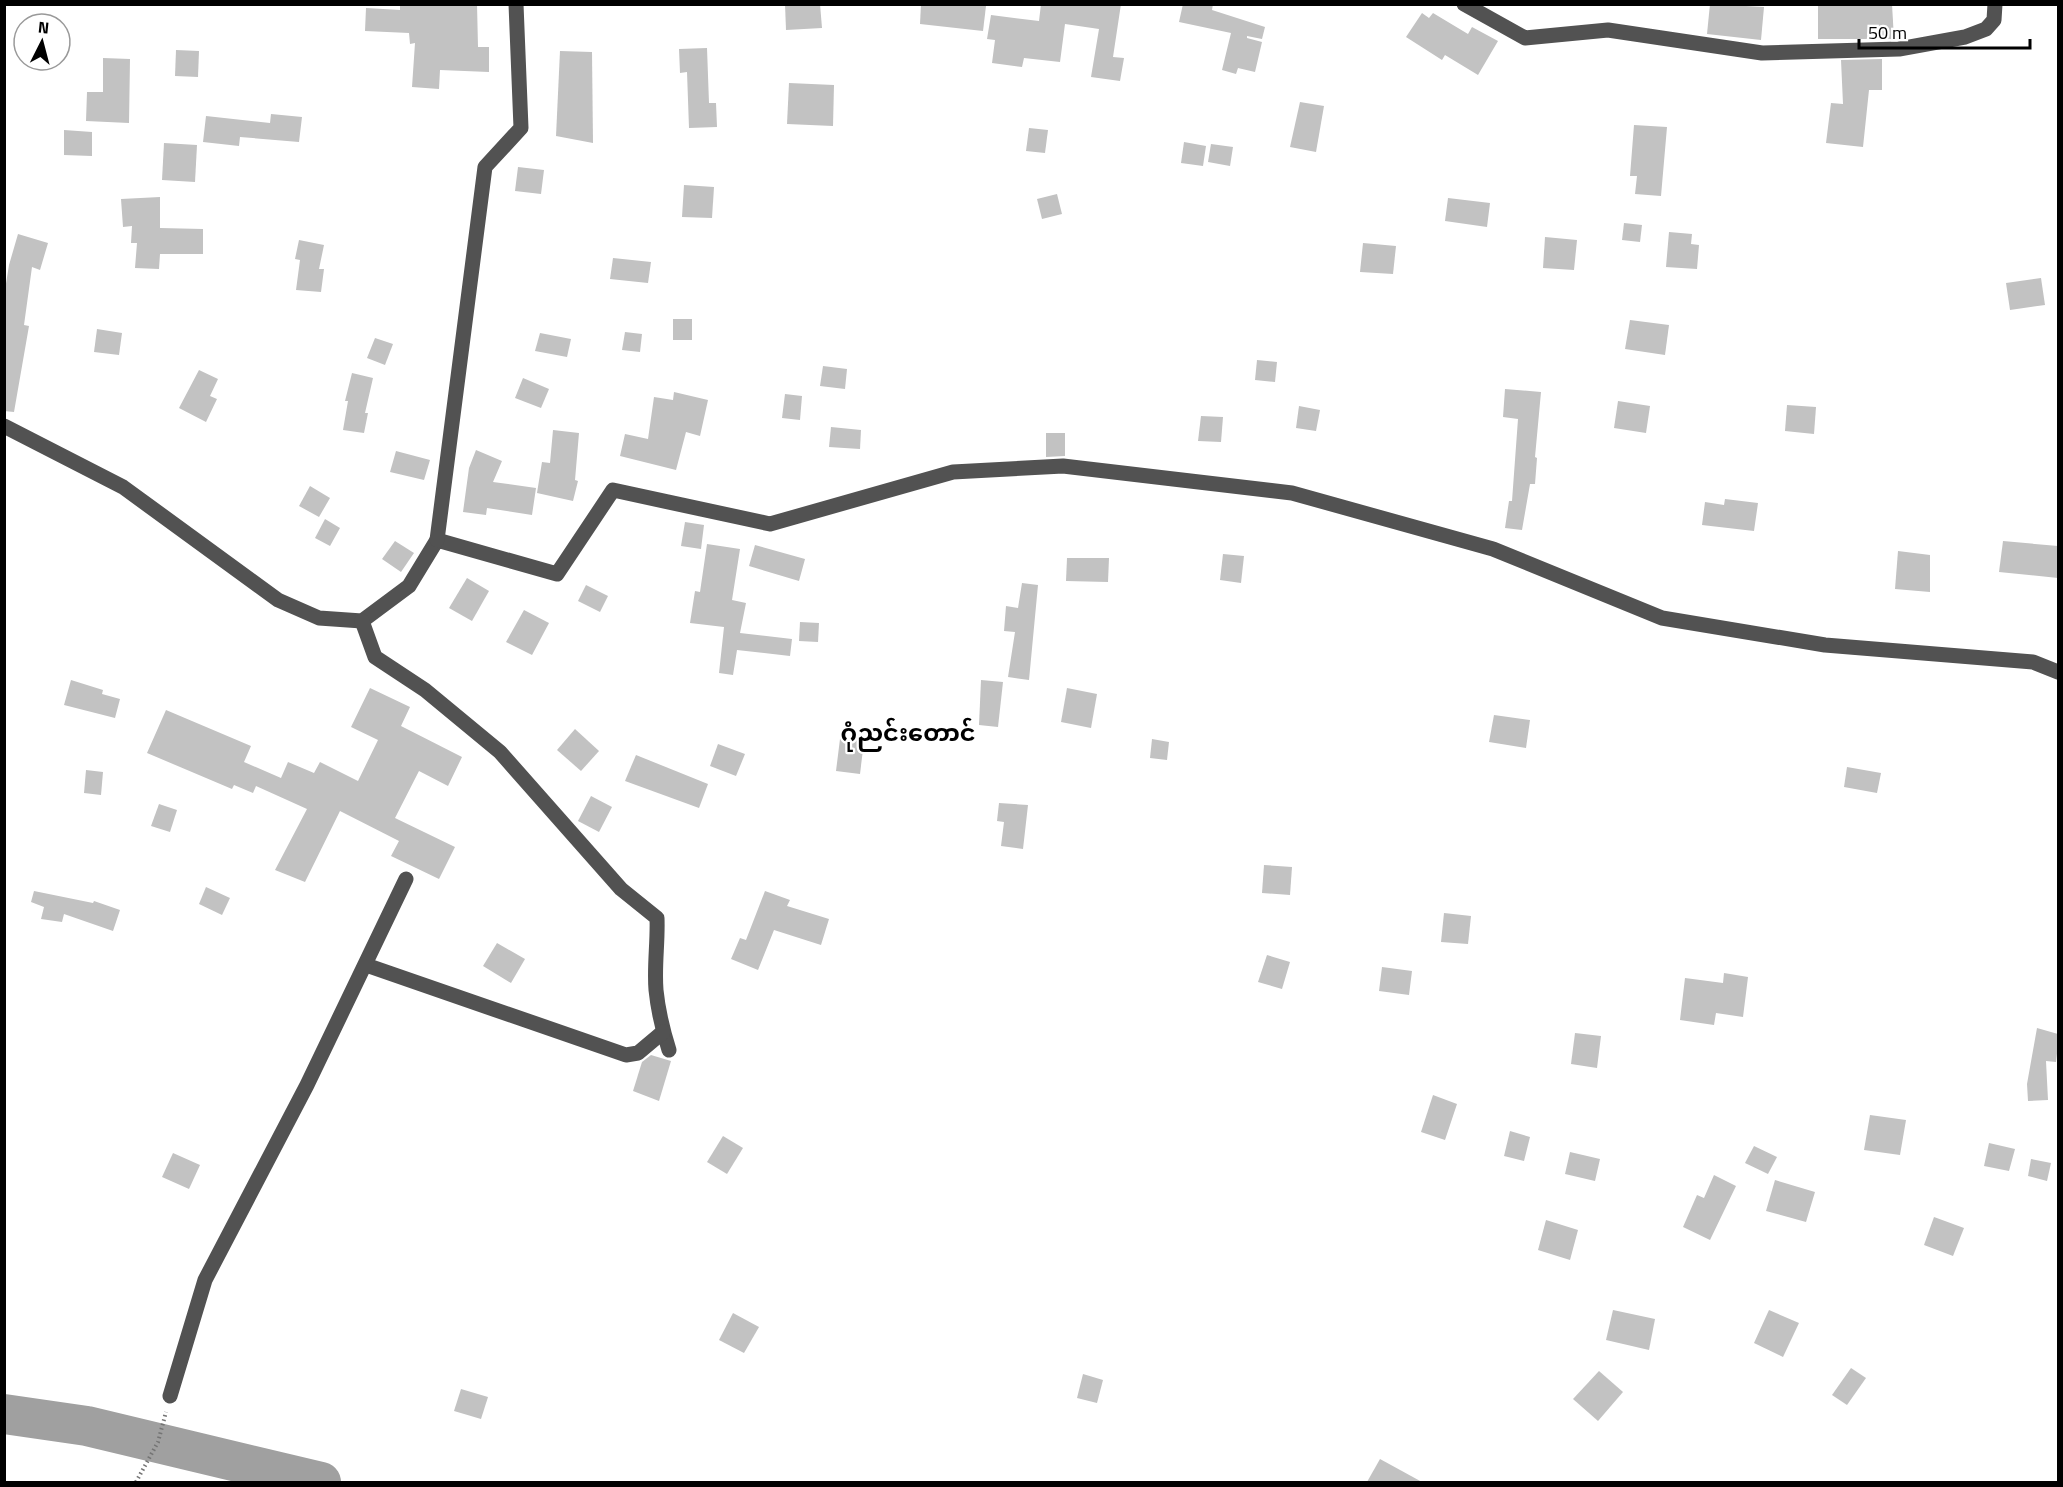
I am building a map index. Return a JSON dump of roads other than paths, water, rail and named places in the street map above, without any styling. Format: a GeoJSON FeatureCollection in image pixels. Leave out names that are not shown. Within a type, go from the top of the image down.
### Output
{"type":"FeatureCollection","features":[{"type":"Feature","properties":{"kind":"street"},"geometry":{"type":"LineString","coordinates":[[4,426],[123,487],[278,600],[320,618],[362,621],[409,586],[437,540],[485,167],[521,128],[516,4]]}},
{"type":"Feature","properties":{"kind":"street"},"geometry":{"type":"LineString","coordinates":[[1464,4],[1525,38],[1608,30],[1762,53],[1899,50],[1965,37],[1986,29],[1994,20],[1995,4]]}},
{"type":"Feature","properties":{"kind":"street"},"geometry":{"type":"LineString","coordinates":[[437,540],[556,574],[613,490],[770,524],[953,472],[1063,466],[1292,493],[1493,549],[1662,618],[1825,645],[2033,662],[2058,672]]}},
{"type":"Feature","properties":{"kind":"street"},"geometry":{"type":"LineString","coordinates":[[362,621],[375,657],[425,690],[500,752],[621,889],[657,918],[656,989],[663,1032],[669,1050]]}},
{"type":"Feature","properties":{"kind":"street"},"geometry":{"type":"LineString","coordinates":[[170,1396],[205,1280],[307,1085],[406,879]]}},
{"type":"Feature","properties":{"kind":"street"},"geometry":{"type":"LineString","coordinates":[[366,964],[626,1055],[638,1053],[663,1032]]}},
{"type":"Feature","properties":{"kind":"waterway"},"geometry":{"type":"LineString","coordinates":[[4,1414],[87,1426],[321,1482]]}},
{"type":"Feature","properties":{"kind":"district","name":"ဂုံညင်းတောင်"},"geometry":{"type":"Point","coordinates":[908,732]}}]}
